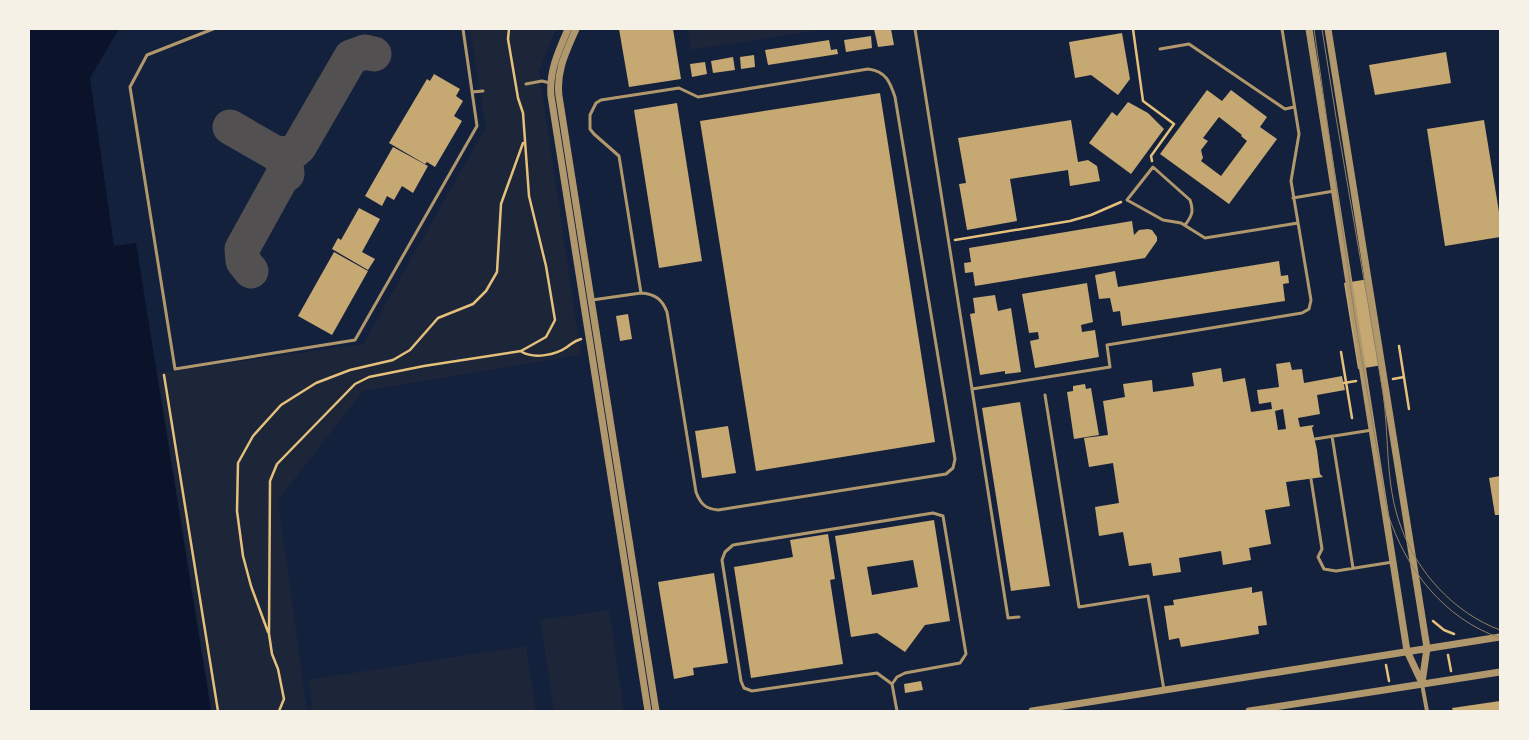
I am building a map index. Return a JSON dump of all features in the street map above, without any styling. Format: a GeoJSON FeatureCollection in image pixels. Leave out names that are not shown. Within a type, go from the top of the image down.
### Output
{"type":"FeatureCollection","features":[{"type":"Feature","properties":{"kind":"street"},"geometry":{"type":"LineString","coordinates":[[568,29],[553,64],[554,83],[582,301],[648,711]]}},
{"type":"Feature","properties":{"kind":"street"},"geometry":{"type":"LineString","coordinates":[[576,29],[554,83],[591,300],[656,711]]}},
{"type":"Feature","properties":{"kind":"street"},"geometry":{"type":"LineString","coordinates":[[1309,29],[1407,651],[1422,683],[1427,711]]}},
{"type":"Feature","properties":{"kind":"street"},"geometry":{"type":"LineString","coordinates":[[1328,29],[1427,648],[1422,683]]}},
{"type":"Feature","properties":{"kind":"street"},"geometry":{"type":"LineString","coordinates":[[1032,711],[1500,637]]}},
{"type":"Feature","properties":{"kind":"street"},"geometry":{"type":"LineString","coordinates":[[1249,711],[1500,672]]}},
{"type":"Feature","properties":{"kind":"lane"},"geometry":{"type":"LineString","coordinates":[[213,29],[147,55],[130,87],[175,369],[355,340],[477,126],[463,29]]}},
{"type":"Feature","properties":{"kind":"lane"},"geometry":{"type":"LineString","coordinates":[[915,29],[1008,618],[1019,617]]}},
{"type":"Feature","properties":{"kind":"lane"},"geometry":{"type":"LineString","coordinates":[[972,389],[1110,367],[1107,345],[1306,312],[1311,306],[1311,300],[1291,181],[1299,134],[1282,29]]}},
{"type":"Feature","properties":{"kind":"lane"},"geometry":{"type":"LineString","coordinates":[[1160,49],[1189,44],[1285,109],[1294,108]]}},
{"type":"Feature","properties":{"kind":"lane"},"geometry":{"type":"LineString","coordinates":[[582,301],[642,293],[658,297],[664,304],[667,312],[696,492],[703,505],[710,509],[718,510],[946,474],[953,468],[955,460],[895,97],[888,80],[881,72],[868,69],[698,97],[679,88],[601,100],[596,103],[590,115],[590,129],[619,156],[642,293]]}},
{"type":"Feature","properties":{"kind":"lane"},"geometry":{"type":"LineString","coordinates":[[526,84],[542,82],[554,83]]}},
{"type":"Feature","properties":{"kind":"lane"},"geometry":{"type":"LineString","coordinates":[[472,92],[483,91]]}},
{"type":"Feature","properties":{"kind":"lane"},"geometry":{"type":"LineString","coordinates":[[1185,225],[1192,217],[1190,200],[1184,192],[1153,166],[1127,200],[1162,220],[1181,223],[1205,238],[1298,223]]}},
{"type":"Feature","properties":{"kind":"lane"},"geometry":{"type":"LineString","coordinates":[[1293,198],[1334,191]]}},
{"type":"Feature","properties":{"kind":"lane"},"geometry":{"type":"LineString","coordinates":[[1045,395],[1079,607],[1148,596],[1164,690]]}},
{"type":"Feature","properties":{"kind":"lane"},"geometry":{"type":"LineString","coordinates":[[1315,439],[1372,430]]}},
{"type":"Feature","properties":{"kind":"lane"},"geometry":{"type":"LineString","coordinates":[[1332,436],[1353,568]]}},
{"type":"Feature","properties":{"kind":"lane"},"geometry":{"type":"LineString","coordinates":[[1311,478],[1322,549],[1318,558],[1324,569],[1330,571],[1393,562]]}},
{"type":"Feature","properties":{"kind":"lane"},"geometry":{"type":"LineString","coordinates":[[892,684],[896,677],[905,674],[960,663],[966,654],[943,516],[933,513],[733,545],[725,552],[722,560],[741,681],[744,688],[752,691],[869,673],[882,675],[892,684],[897,711]]}},
{"type":"Feature","properties":{"kind":"path"},"geometry":{"type":"LineString","coordinates":[[279,711],[284,699],[278,669],[272,654],[269,634],[270,481],[277,464],[355,384],[369,377],[431,365],[522,352],[546,337],[555,320],[546,266],[529,196],[523,141],[523,113],[518,98],[508,39],[509,29]]}},
{"type":"Feature","properties":{"kind":"path"},"geometry":{"type":"LineString","coordinates":[[1133,29],[1143,101],[1174,124],[1151,156],[1153,166]]}},
{"type":"Feature","properties":{"kind":"path"},"geometry":{"type":"LineString","coordinates":[[269,634],[251,586],[243,556],[237,511],[238,463],[253,436],[281,405],[316,383],[350,370],[393,360],[410,350],[438,318],[473,304],[486,291],[497,272],[502,204],[523,141]]}},
{"type":"Feature","properties":{"kind":"path"},"geometry":{"type":"LineString","coordinates":[[949,242],[1070,221],[1091,215],[1127,200]]}},
{"type":"Feature","properties":{"kind":"path"},"geometry":{"type":"LineString","coordinates":[[522,352],[529,356],[542,356],[567,347],[573,341],[588,338]]}},
{"type":"Feature","properties":{"kind":"path"},"geometry":{"type":"LineString","coordinates":[[1399,346],[1409,409]]}},
{"type":"Feature","properties":{"kind":"path"},"geometry":{"type":"LineString","coordinates":[[1341,352],[1352,418]]}},
{"type":"Feature","properties":{"kind":"path"},"geometry":{"type":"LineString","coordinates":[[164,375],[218,711]]}},
{"type":"Feature","properties":{"kind":"path"},"geometry":{"type":"LineString","coordinates":[[1431,619],[1436,625],[1444,630],[1456,634]]}},
{"type":"Feature","properties":{"kind":"path"},"geometry":{"type":"LineString","coordinates":[[1444,630],[1452,679]]}},
{"type":"Feature","properties":{"kind":"path"},"geometry":{"type":"LineString","coordinates":[[1384,655],[1390,689]]}},
{"type":"Feature","properties":{"kind":"shaded area"},"geometry":{"type":"Polygon","coordinates":[[[29,29],[119,29],[90,78],[114,246],[136,243],[211,711],[29,711],[29,29]]]}},
{"type":"Feature","properties":{"kind":"shaded area"},"geometry":{"type":"Polygon","coordinates":[[[470,29],[556,29],[539,71],[581,355],[363,391],[278,500],[307,711],[212,711],[158,373],[363,344],[486,127],[470,29]]]}},
{"type":"Feature","properties":{"kind":"shaded area"},"geometry":{"type":"Polygon","coordinates":[[[688,29],[825,29],[691,50],[688,29]]]}},
{"type":"Feature","properties":{"kind":"shaded area"},"geometry":{"type":"Polygon","coordinates":[[[609,610],[624,711],[554,711],[540,620],[609,610]]]}},
{"type":"Feature","properties":{"kind":"shaded area"},"geometry":{"type":"Polygon","coordinates":[[[526,646],[536,711],[313,711],[308,680],[526,646]]]}},
{"type":"Feature","properties":{"kind":"building"},"geometry":{"type":"Polygon","coordinates":[[[619,29],[673,29],[681,79],[629,87],[619,29]]]}},
{"type":"Feature","properties":{"kind":"building"},"geometry":{"type":"Polygon","coordinates":[[[874,29],[891,29],[894,45],[878,47],[874,29]]]}},
{"type":"Feature","properties":{"kind":"building"},"geometry":{"type":"Polygon","coordinates":[[[1122,33],[1130,79],[1118,95],[1091,75],[1075,78],[1069,42],[1122,33]]]}},
{"type":"Feature","properties":{"kind":"building"},"geometry":{"type":"Polygon","coordinates":[[[871,36],[872,48],[846,52],[844,40],[871,36]]]}},
{"type":"Feature","properties":{"kind":"building"},"geometry":{"type":"Polygon","coordinates":[[[829,40],[831,50],[837,49],[838,54],[768,65],[765,50],[829,40]]]}},
{"type":"Feature","properties":{"kind":"building"},"geometry":{"type":"Polygon","coordinates":[[[1446,52],[1451,83],[1375,95],[1369,65],[1446,52]]]}},
{"type":"Feature","properties":{"kind":"building"},"geometry":{"type":"Polygon","coordinates":[[[754,55],[755,67],[741,69],[740,57],[754,55]]]}},
{"type":"Feature","properties":{"kind":"building"},"geometry":{"type":"Polygon","coordinates":[[[733,57],[735,70],[713,73],[711,61],[733,57]]]}},
{"type":"Feature","properties":{"kind":"building"},"geometry":{"type":"Polygon","coordinates":[[[705,62],[707,74],[692,77],[690,64],[705,62]]]}},
{"type":"Feature","properties":{"kind":"building"},"geometry":{"type":"Polygon","coordinates":[[[434,74],[460,89],[456,96],[463,101],[454,116],[462,121],[435,167],[427,162],[425,164],[389,143],[427,79],[430,81],[434,74]]]}},
{"type":"Feature","properties":{"kind":"building"},"geometry":{"type":"Polygon","coordinates":[[[1207,90],[1222,101],[1231,90],[1267,117],[1260,127],[1277,139],[1229,204],[1160,154],[1207,90]],[[1219,117],[1203,138],[1208,141],[1201,150],[1203,158],[1201,161],[1221,176],[1247,141],[1241,136],[1242,135],[1219,117]]]}},
{"type":"Feature","properties":{"kind":"building"},"geometry":{"type":"Polygon","coordinates":[[[880,93],[935,442],[756,471],[700,121],[880,93]]]}},
{"type":"Feature","properties":{"kind":"building"},"geometry":{"type":"Polygon","coordinates":[[[1128,102],[1148,113],[1164,129],[1131,174],[1089,143],[1112,112],[1117,116],[1128,102]]]}},
{"type":"Feature","properties":{"kind":"building"},"geometry":{"type":"Polygon","coordinates":[[[677,103],[702,261],[659,268],[634,110],[677,103]]]}},
{"type":"Feature","properties":{"kind":"building"},"geometry":{"type":"Polygon","coordinates":[[[1071,120],[1078,162],[1088,160],[1097,166],[1100,181],[1070,186],[1068,170],[1010,179],[1017,221],[967,230],[959,184],[966,183],[958,138],[1071,120]]]}},
{"type":"Feature","properties":{"kind":"building"},"geometry":{"type":"Polygon","coordinates":[[[1484,120],[1500,218],[1500,237],[1445,246],[1427,129],[1484,120]]]}},
{"type":"Feature","properties":{"kind":"building"},"geometry":{"type":"Polygon","coordinates":[[[393,147],[428,166],[413,193],[402,186],[394,200],[387,196],[382,206],[365,196],[393,147]]]}},
{"type":"Feature","properties":{"kind":"building"},"geometry":{"type":"Polygon","coordinates":[[[359,208],[380,219],[362,252],[375,259],[368,270],[332,249],[338,238],[341,240],[359,208]]]}},
{"type":"Feature","properties":{"kind":"building"},"geometry":{"type":"Polygon","coordinates":[[[1132,221],[1134,235],[1139,230],[1148,229],[1152,230],[1157,237],[1157,241],[1145,258],[975,286],[973,272],[965,273],[964,263],[971,262],[969,248],[1132,221]]]}},
{"type":"Feature","properties":{"kind":"building"},"geometry":{"type":"Polygon","coordinates":[[[334,252],[368,271],[332,335],[298,316],[334,252]]]}},
{"type":"Feature","properties":{"kind":"building"},"geometry":{"type":"Polygon","coordinates":[[[1279,261],[1281,276],[1288,275],[1289,283],[1283,284],[1285,301],[1122,326],[1120,311],[1113,312],[1110,298],[1099,299],[1095,275],[1115,271],[1118,287],[1279,261]]]}},
{"type":"Feature","properties":{"kind":"building"},"geometry":{"type":"Polygon","coordinates":[[[1369,279],[1383,365],[1358,369],[1344,283],[1369,279]]]}},
{"type":"Feature","properties":{"kind":"building"},"geometry":{"type":"Polygon","coordinates":[[[1087,283],[1093,322],[1081,325],[1082,332],[1095,330],[1099,357],[1035,368],[1030,341],[1039,339],[1038,332],[1029,333],[1022,294],[1087,283]]]}},
{"type":"Feature","properties":{"kind":"building"},"geometry":{"type":"Polygon","coordinates":[[[995,295],[998,311],[1011,308],[1021,372],[1005,374],[1005,371],[980,375],[970,314],[975,313],[973,298],[995,295]]]}},
{"type":"Feature","properties":{"kind":"building"},"geometry":{"type":"Polygon","coordinates":[[[628,314],[632,339],[620,341],[616,316],[628,314]]]}},
{"type":"Feature","properties":{"kind":"building"},"geometry":{"type":"Polygon","coordinates":[[[1290,362],[1292,370],[1302,369],[1304,383],[1342,376],[1345,390],[1317,395],[1320,414],[1298,418],[1300,427],[1314,425],[1312,428],[1320,474],[1323,477],[1286,482],[1290,506],[1265,510],[1271,544],[1249,548],[1251,560],[1223,565],[1221,551],[1179,558],[1181,572],[1153,576],[1151,563],[1129,566],[1123,532],[1099,536],[1095,507],[1119,503],[1113,463],[1089,467],[1084,438],[1108,435],[1103,401],[1125,397],[1123,384],[1152,380],[1153,392],[1194,386],[1192,373],[1221,368],[1223,382],[1245,378],[1251,412],[1272,409],[1271,402],[1259,404],[1257,390],[1279,387],[1276,364],[1290,362]],[[1283,409],[1275,411],[1278,430],[1286,429],[1283,409]]]}},
{"type":"Feature","properties":{"kind":"building"},"geometry":{"type":"Polygon","coordinates":[[[1085,384],[1086,389],[1091,388],[1099,435],[1074,439],[1067,392],[1073,391],[1073,386],[1085,384]]]}},
{"type":"Feature","properties":{"kind":"building"},"geometry":{"type":"Polygon","coordinates":[[[1020,402],[1050,586],[1011,591],[982,408],[1020,402]]]}},
{"type":"Feature","properties":{"kind":"building"},"geometry":{"type":"Polygon","coordinates":[[[728,426],[736,473],[702,478],[695,431],[728,426]]]}},
{"type":"Feature","properties":{"kind":"building"},"geometry":{"type":"Polygon","coordinates":[[[1500,476],[1500,515],[1495,515],[1489,478],[1500,476]]]}},
{"type":"Feature","properties":{"kind":"building"},"geometry":{"type":"Polygon","coordinates":[[[934,520],[950,621],[925,625],[905,652],[877,633],[851,637],[835,536],[934,520]],[[913,560],[867,567],[872,595],[918,587],[913,560]]]}},
{"type":"Feature","properties":{"kind":"building"},"geometry":{"type":"Polygon","coordinates":[[[828,534],[835,579],[830,580],[843,664],[751,678],[734,567],[793,557],[790,540],[828,534]]]}},
{"type":"Feature","properties":{"kind":"building"},"geometry":{"type":"Polygon","coordinates":[[[714,573],[728,663],[693,668],[694,675],[674,679],[658,582],[714,573]]]}},
{"type":"Feature","properties":{"kind":"building"},"geometry":{"type":"Polygon","coordinates":[[[1252,587],[1252,593],[1262,591],[1267,625],[1258,626],[1259,634],[1181,647],[1179,638],[1169,640],[1164,606],[1174,605],[1173,600],[1252,587]]]}},
{"type":"Feature","properties":{"kind":"building"},"geometry":{"type":"Polygon","coordinates":[[[921,681],[923,690],[905,693],[904,684],[921,681]]]}},
{"type":"Feature","properties":{"kind":"building"},"geometry":{"type":"Polygon","coordinates":[[[1500,701],[1500,711],[1453,711],[1452,708],[1500,701]]]}},
{"type":"Feature","properties":{"kind":"taxiway"},"geometry":{"type":"LineString","coordinates":[[279,154],[292,153],[299,147],[351,57],[365,52],[374,54]]}},
{"type":"Feature","properties":{"kind":"taxiway"},"geometry":{"type":"LineString","coordinates":[[230,127],[282,157],[286,165],[287,174]]}},
{"type":"Feature","properties":{"kind":"taxiway"},"geometry":{"type":"LineString","coordinates":[[251,271],[243,261],[242,249],[283,175],[284,166],[279,154]]}},
{"type":"Feature","properties":{"kind":"tram line"},"geometry":{"type":"LineString","coordinates":[[1314,29],[1356,325],[1388,514],[1405,554],[1429,589],[1461,618],[1500,638]]}},
{"type":"Feature","properties":{"kind":"tram line"},"geometry":{"type":"LineString","coordinates":[[1322,29],[1382,387],[1392,493],[1401,527],[1417,560],[1439,589],[1467,613],[1483,623],[1500,630]]}}]}
